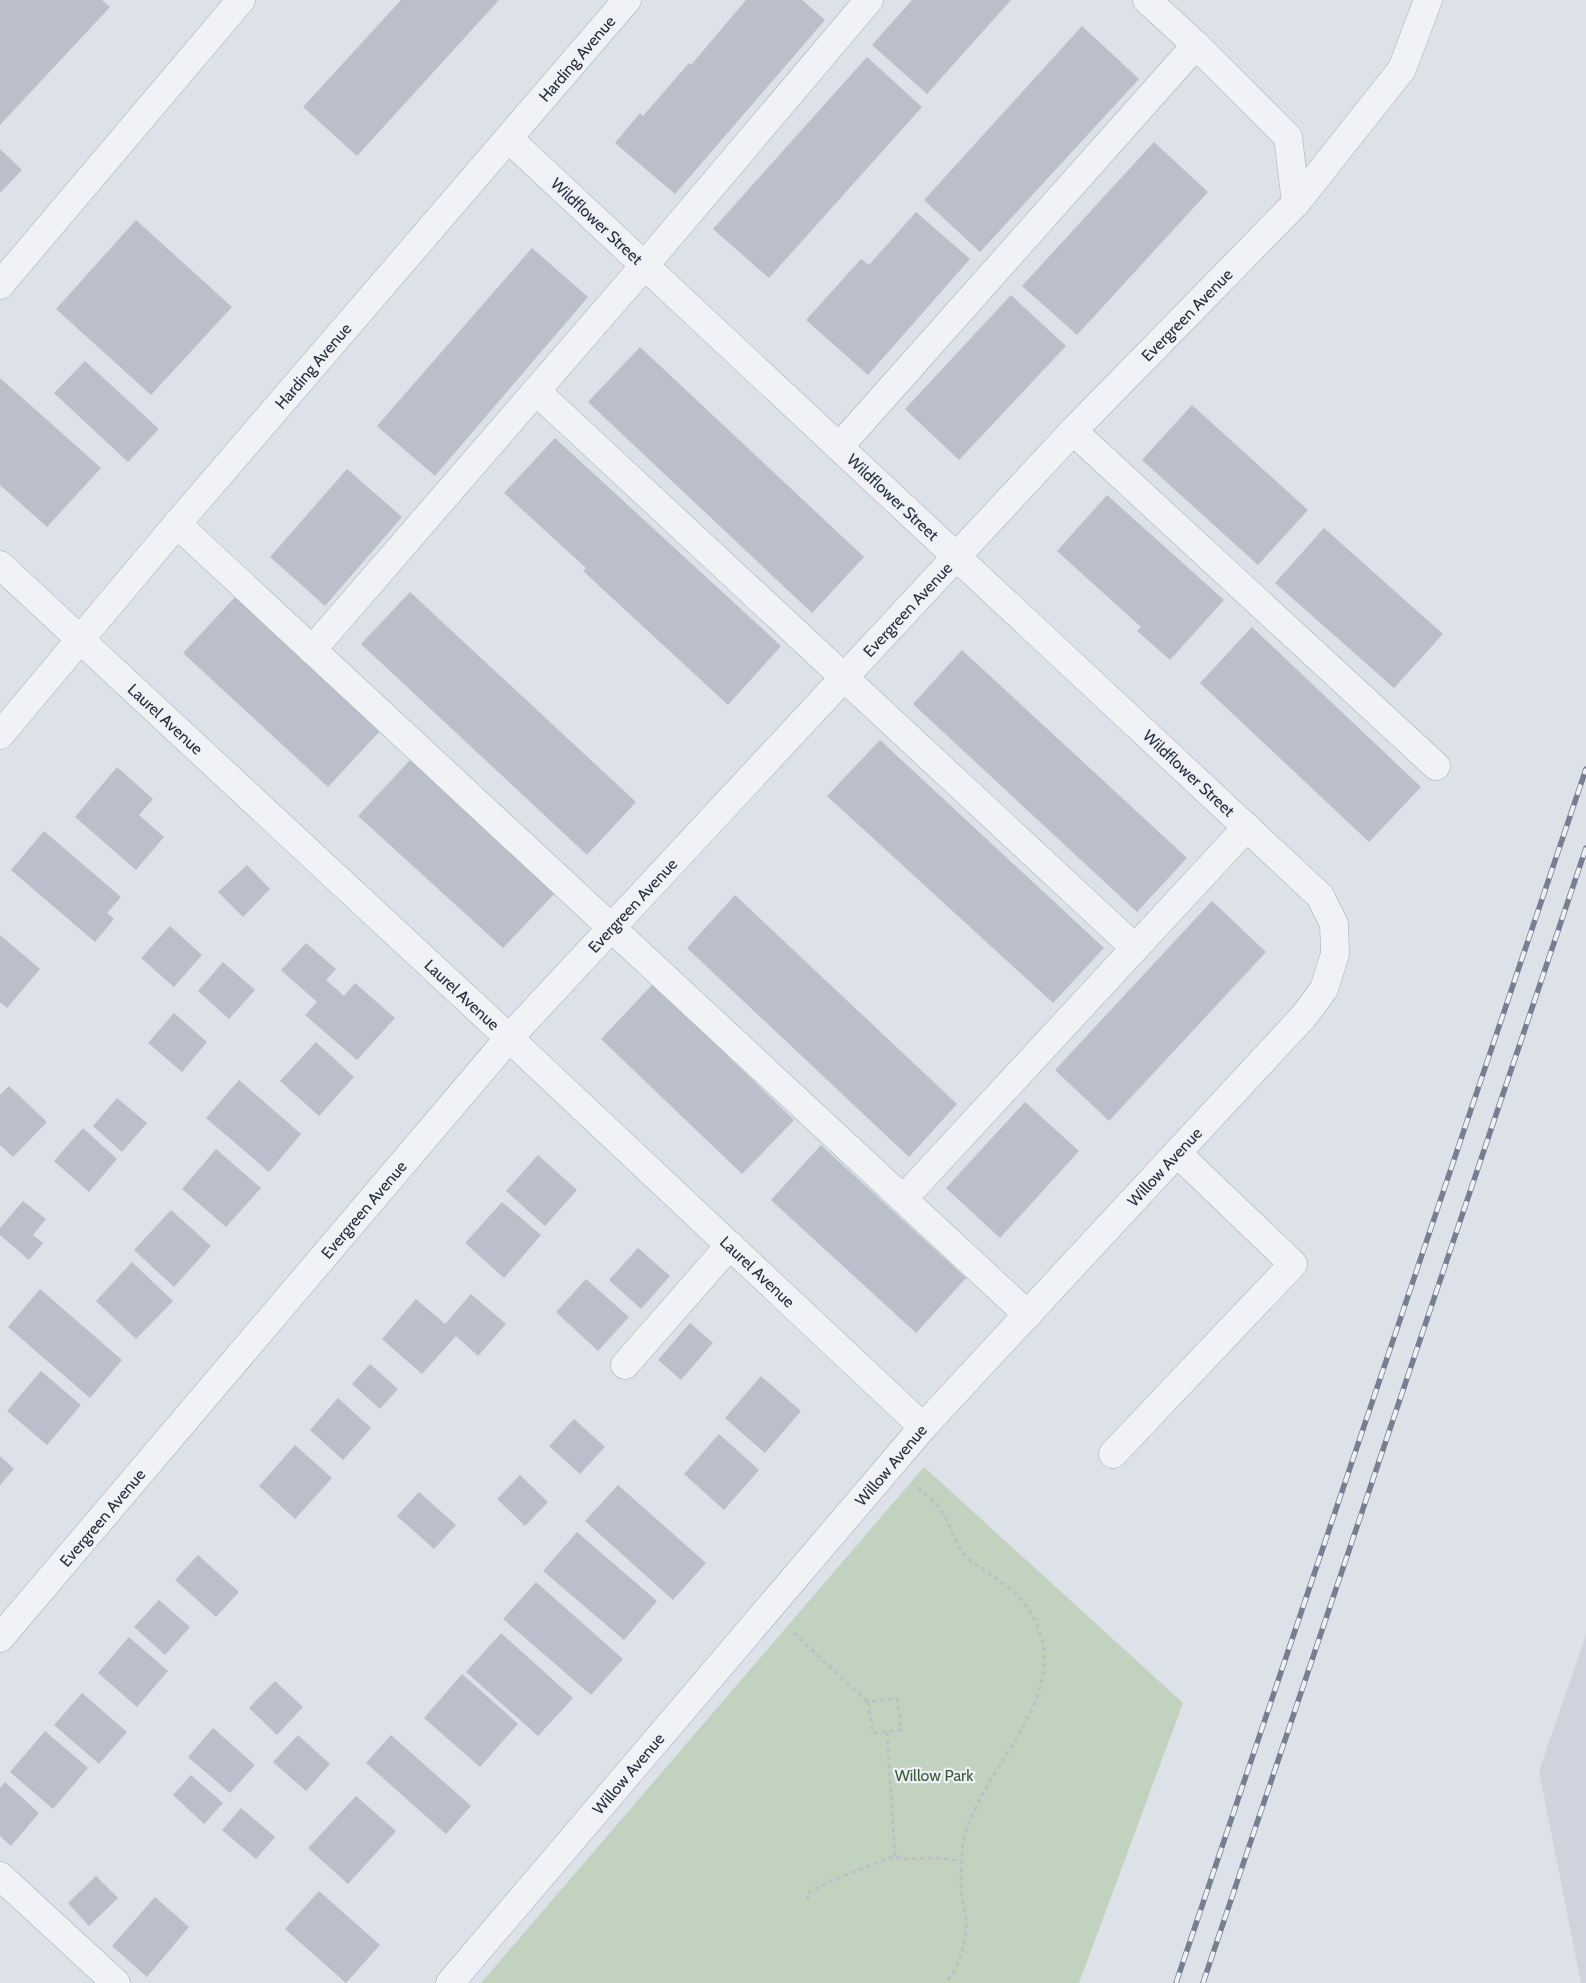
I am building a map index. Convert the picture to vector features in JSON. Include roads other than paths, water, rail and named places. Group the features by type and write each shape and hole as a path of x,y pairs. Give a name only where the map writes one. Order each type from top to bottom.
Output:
{"street":[{"path":"0,285 241,0"},
{"name":"Harding Avenue","path":"0,735 177,524 627,0"},
{"path":"312,650 645,265 869,0"},
{"path":"1147,0 1196,45 1288,137 1296,204"},
{"name":"Evergreen Avenue","path":"0,1638 509,1038 1073,431 1296,204 1402,69 1428,0"},
{"path":"839,447 1196,45"},
{"name":"Wildflower Street","path":"509,139 1320,896 1334,924 1335,954"},
{"path":"536,391 1135,948"},
{"path":"1073,431 1436,766"},
{"path":"177,524 1028,1315"},
{"name":"Laurel Avenue","path":"0,565 509,1038 923,1427"},
{"path":"903,1199 1247,827"},
{"name":"Willow Avenue","path":"450,1983 923,1427 1304,1016 1324,989 1335,954"},
{"path":"1113,1454 1293,1264 1177,1154"},
{"path":"625,1365 730,1245"},
{"path":"0,1876 116,1983"}],"railway":[{"path":"1176,1983 1586,769"},
{"path":"1203,1983 1586,848"}],"park label":[{"name":"Willow Park","path":"934,1775"}]}
